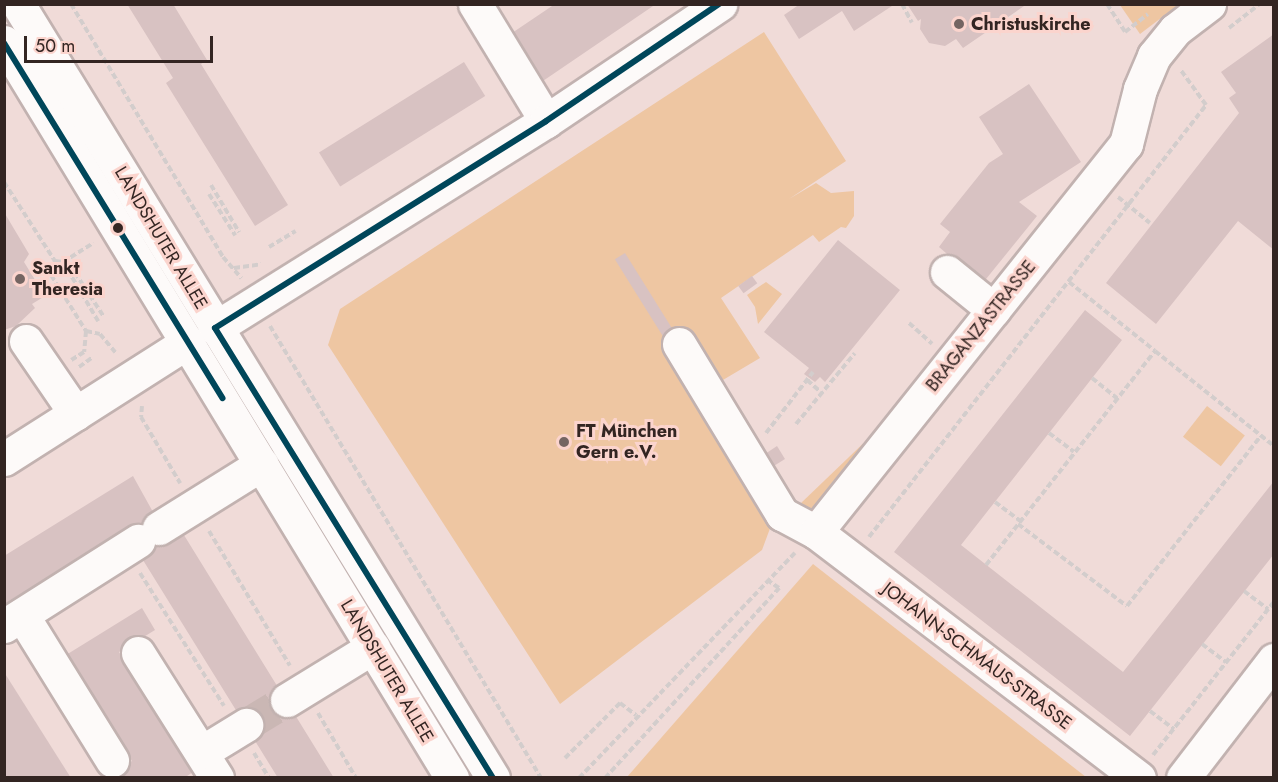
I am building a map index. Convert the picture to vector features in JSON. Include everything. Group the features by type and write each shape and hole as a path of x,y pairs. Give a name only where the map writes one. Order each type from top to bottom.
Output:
{"street":[{"name":"LANDSHUTER ALLEE","path":"18,4 201,335 262,464 452,777"},
{"path":"475,4 546,121"},
{"path":"4,459 132,377 546,121 720,4"},
{"name":"BRAGANZASTRASSE","path":"816,532 1126,144 1126,108 1154,56 1175,30 1209,4"},
{"name":"LANDSHUTER ALLEE","path":"4,42 493,777"},
{"path":"947,272 994,310"},
{"path":"26,340 76,414"},
{"name":"JOHANN-SCHMAUS-STRASSE","path":"680,344 782,514 816,532 1142,771"},
{"path":"112,760 13,620 262,464"},
{"path":"295,695 373,647"},
{"path":"138,653 210,765 243,727"},
{"path":"1183,777 1274,660"}],"path":[{"path":"71,4 223,257 256,301 541,777"},
{"path":"902,4 912,23"},
{"path":"877,544 868,538 1206,105 1178,66 1154,56 1125,32 1107,4"},
{"path":"1125,32 1152,11"},
{"path":"1097,181 1150,223"},
{"path":"4,182 55,261 51,275 86,331 100,334 143,394 141,417 195,507 295,695 356,777"},
{"path":"210,185 239,232"},
{"path":"209,194 235,235"},
{"path":"269,247 296,231"},
{"path":"63,262 94,243"},
{"path":"55,261 70,265 104,317"},
{"path":"63,262 98,321"},
{"path":"1069,282 1274,446"},
{"path":"909,323 937,349"},
{"path":"986,565 1155,351"},
{"path":"796,424 855,353"},
{"path":"747,456 813,372"},
{"path":"1092,378 1117,398"},
{"path":"807,380 822,393"},
{"path":"1049,433 1074,452"},
{"path":"995,502 1127,606 1261,436"},
{"path":"579,777 816,532"},
{"path":"141,540 269,777"},
{"path":"605,777 778,588 768,580"},
{"path":"1244,591 1268,609"},
{"path":"1142,771 1274,602"},
{"path":"1202,644 1226,662"},
{"path":"565,758 620,704 636,716"},
{"path":"1150,711 1174,729"}],"shaded area":[{"path":"1120,5 1178,5 1140,34"},
{"path":"764,32 846,161 789,199 816,183 831,193 854,191 854,216 846,228 841,227 819,242 813,235 721,298 760,358 701,393 775,515 762,550 560,704 328,345 340,309"},
{"path":"766,282 782,294 758,324 755,307 747,295"},
{"path":"1207,406 1245,436 1221,466 1183,437"},
{"path":"873,434 878,437 817,516 800,504"},
{"path":"813,564 1086,777 627,777"}],"building":[{"path":"127,4 173,4 207,60 201,64 288,205 255,226 166,83 173,78"},
{"path":"555,4 656,4 540,83 514,46 519,43 512,33"},
{"path":"800,4 895,4 854,31 842,11 799,39 784,15"},
{"name":"Christuskirche","path":"907,4 1027,4 963,48 956,39 945,46 929,43 920,29 921,19 918,21"},
{"path":"1274,34 1274,250 1238,221 1156,324 1106,283 1239,113 1229,98 1236,93 1221,72"},
{"path":"464,62 485,96 340,187 319,153"},
{"path":"1029,84 1081,162 1019,202 1037,216 982,284 939,247 950,232 940,224 989,163 1003,154 979,117"},
{"name":"Sankt Theresia","path":"4,212 29,254 24,262 45,296 32,304 35,308 16,326 4,330"},
{"path":"838,240 900,290 825,382 820,377 815,382 804,374 809,368 764,332"},
{"path":"625,253 677,337 667,343 615,259"},
{"path":"752,276 757,283 744,293 738,286"},
{"path":"1085,310 1122,340 961,545 1123,672 1274,481 1274,554 1130,736 894,552"},
{"path":"777,446 785,459 769,469 765,454"},
{"path":"133,476 158,521 179,527 334,778 278,778 138,552 4,617 4,556"},
{"path":"142,608 155,630 119,652 193,772 184,778 105,778 132,761 66,655"},
{"path":"4,672 71,778 4,778"}],"tunnel":[{"path":"246,725 287,700"}],"transit line":[{"path":"493,778 215,328 546,121 719,4"},
{"path":"4,43 222,398"}],"place":[{"name":"Christuskirche","path":"959,24"},
{"name":"Sankt Theresia","path":"20,279"},
{"name":"FT München Gern e.V.","path":"564,442"}]}
